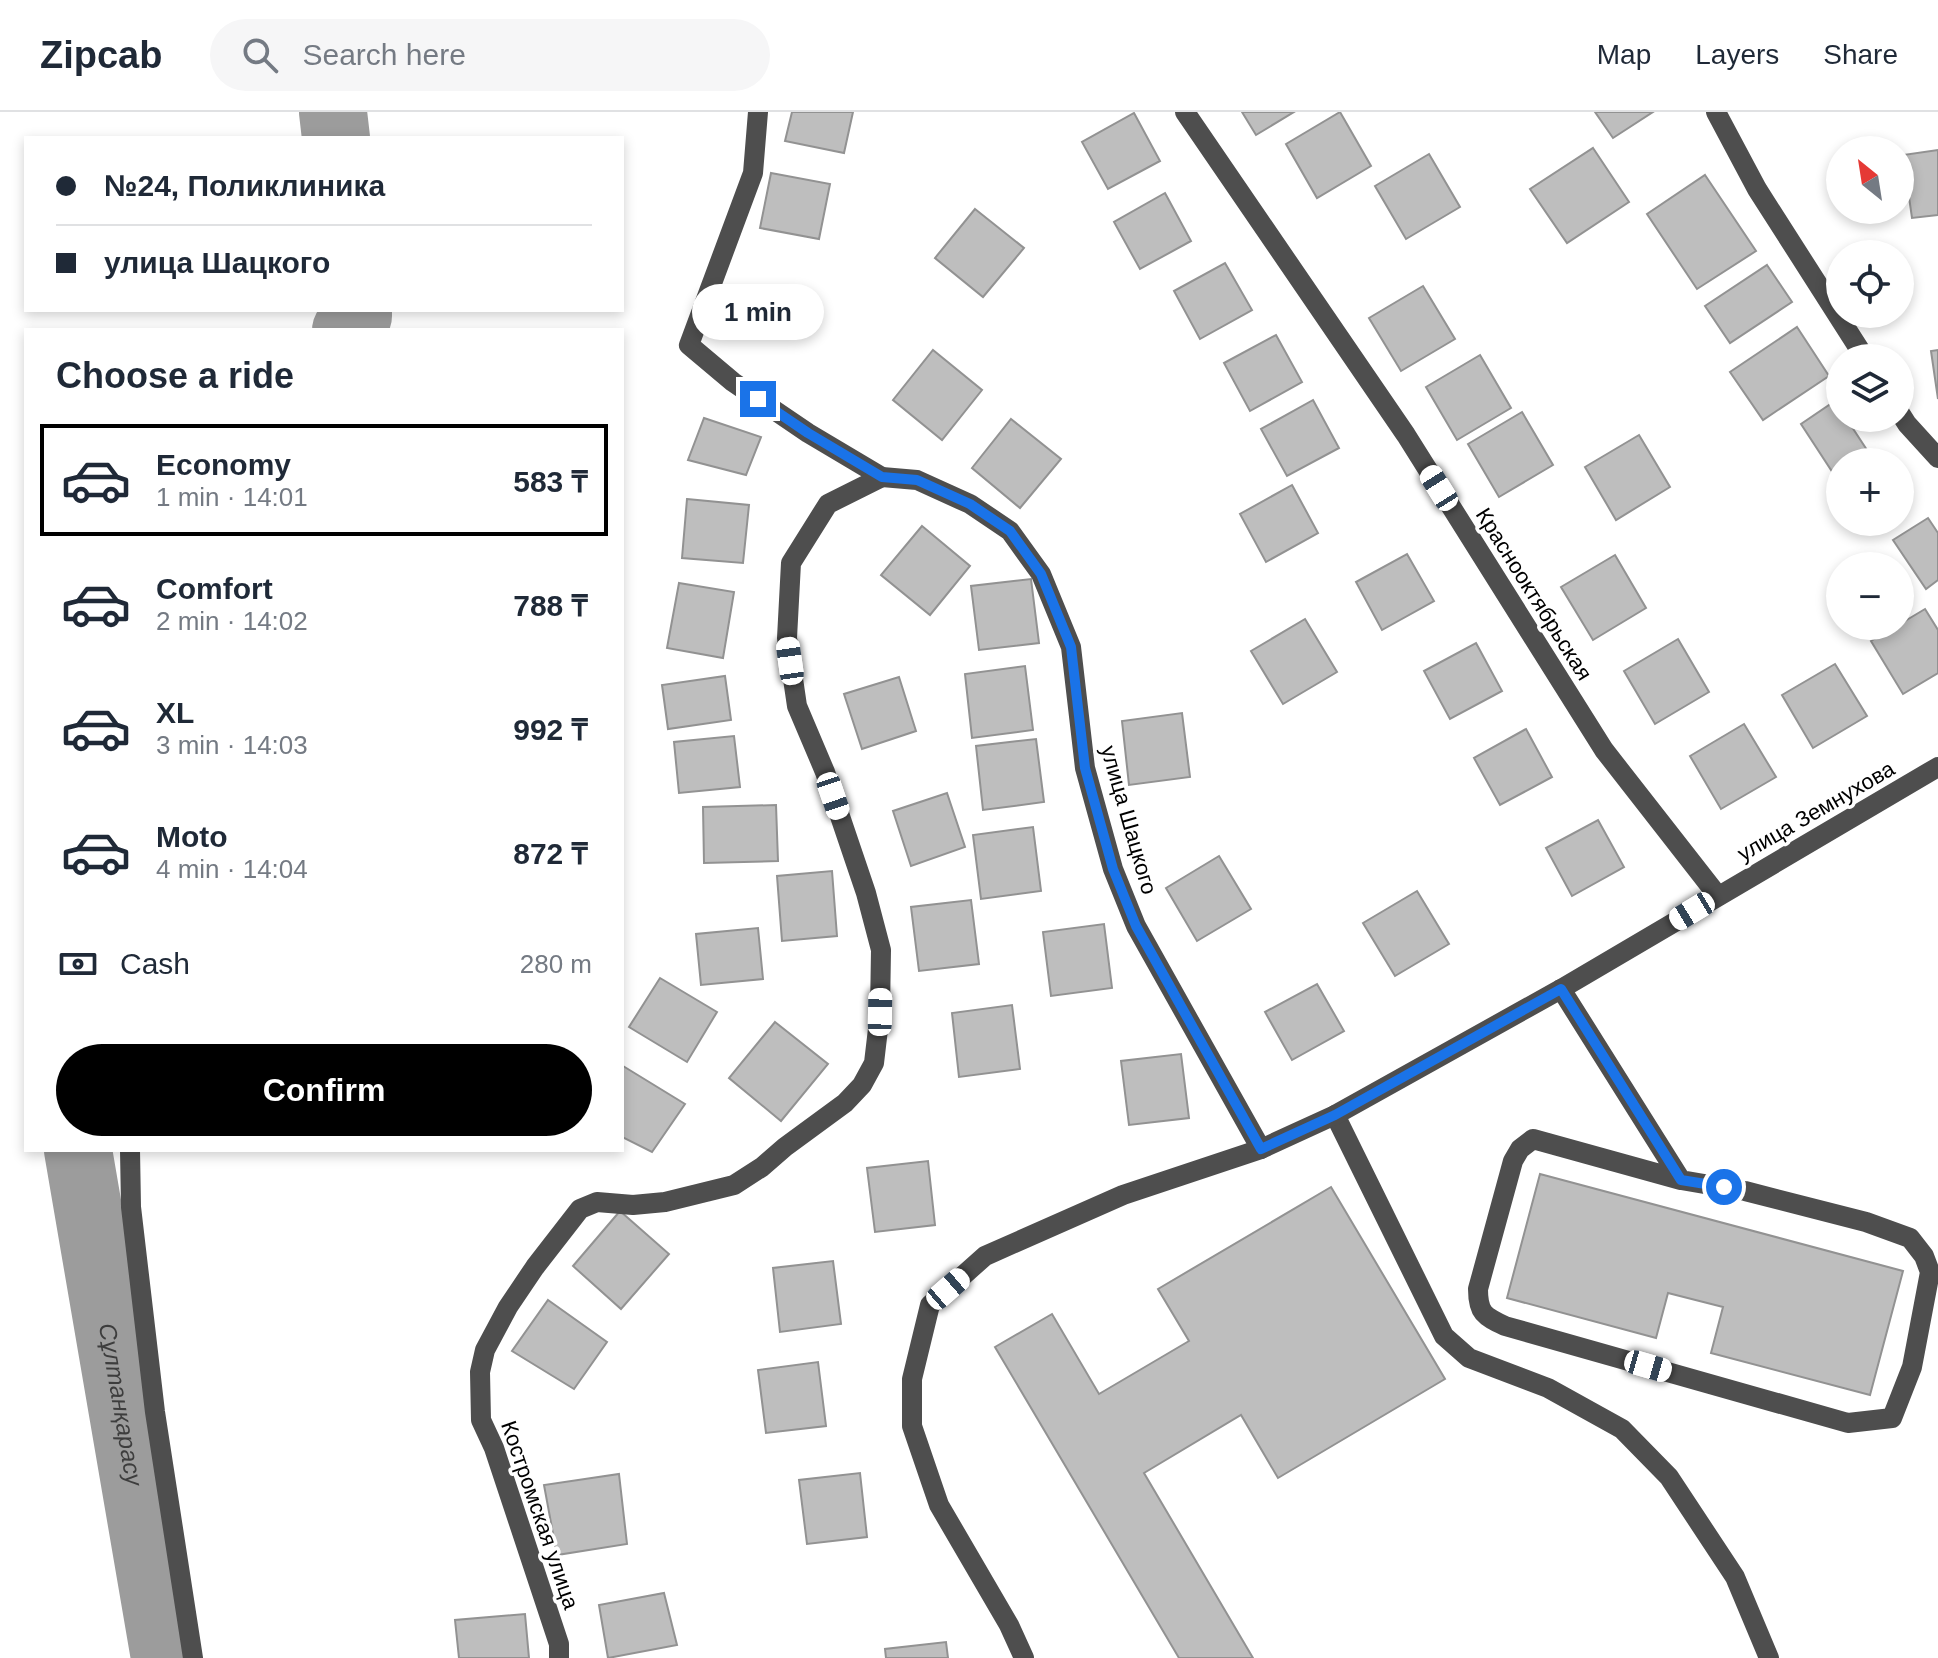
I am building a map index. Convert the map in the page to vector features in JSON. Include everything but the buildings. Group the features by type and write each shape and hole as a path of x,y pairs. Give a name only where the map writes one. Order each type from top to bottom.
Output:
{"street":[{"name":"улица Шацкого","path":"758,112 753,173 689,345 733,382 808,433 882,477 917,480 970,504 1010,531 1041,574 1071,647 1085,768 1113,869 1136,926 1261,1149"},
{"name":"Краснооктябрьская","path":"1185,112 1406,435 1604,750 1718,896"},
{"path":"1716,112 1757,189 1856,344"},
{"path":"1914,432 1938,458"},
{"name":"Костромская улица","path":"559,1658 559,1644 494,1448 481,1420 480,1372 485,1350 528,1277 580,1209 597,1202 633,1205 665,1202 734,1185 845,1103 862,1085 874,1063 880,1012 881,950 866,893 825,772 797,706 787,638 791,563 828,504 882,477"},
{"name":"улица Земнухова","path":"1024,1658 1009,1625 939,1505 912,1426 912,1379 930,1305 985,1256 1123,1195 1261,1149 1335,1115 1561,989 1938,767"},
{"path":"1561,989 1681,1180 1760,1195 1866,1222 1910,1238 1924,1256 1930,1272 1912,1367 1892,1418 1848,1423 1505,1326 1487,1317 1478,1303 1478,1289 1513,1161 1520,1149 1533,1139 1681,1180"},
{"path":"1335,1115 1444,1336 1469,1358 1548,1388 1622,1429 1669,1477 1735,1577 1769,1658"},
{"path":"130,1152 131,1207 153,1396 193,1658"}],"waterway":[{"name":"Сұлтанқарасу","path":"333,112 336,136"},
{"name":"Сұлтанқарасу","path":"348,328 358,312"},
{"name":"Сұлтанқарасу","path":"78,1152 165,1658"}],"route":[{"path":"758,399 882,477 917,480 970,504 1010,531 1041,574 1071,647 1085,768 1113,869 1136,926 1261,1149 1335,1115 1561,989 1681,1180 1724,1187"}]}
